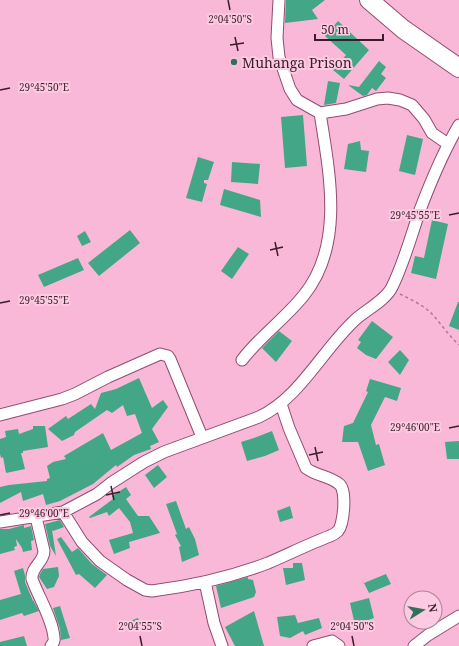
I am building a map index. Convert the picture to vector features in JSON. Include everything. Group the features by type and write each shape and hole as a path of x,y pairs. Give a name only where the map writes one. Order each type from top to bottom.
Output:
{"highway":[{"path":"369,0 403,29 459,68"}],"street":[{"path":"279,0 277,38 279,57 283,73 297,100 320,112 346,109 388,98 400,100 412,105 436,136 448,144"},
{"path":"242,360 253,346 281,320 306,293 315,279 325,254 329,225 329,169 320,112"},
{"path":"0,522 63,512 97,494 111,482 164,452 259,417 270,412 281,404 304,379 341,333 391,289 431,181 448,144 459,125"},
{"path":"0,415 62,399 160,354 164,354 170,359 202,437"},
{"path":"63,512 82,542 100,561 127,580 145,590 152,591 205,582 268,562 335,534 340,528 343,510 343,488 337,482 311,472 306,468 289,428 281,404"},
{"path":"36,516 44,556 33,570 32,579 50,623 54,637 54,642 51,646"},
{"path":"205,582 214,623 222,646"},
{"path":"414,646 428,635 459,616"},
{"path":"313,646 332,641 339,646"}],"path":[{"path":"391,289 416,302 429,311 459,346"}],"building":[{"path":"286,0 325,0 312,10 318,19 285,23"},
{"path":"338,21 369,50 344,79 333,70 346,55 325,36"},
{"path":"379,61 386,67 381,74 386,78 376,91 372,88 367,95 363,96 348,85 359,87"},
{"path":"328,81 340,83 336,103 324,105"},
{"path":"303,115 307,166 285,168 281,117"},
{"path":"407,135 423,139 415,175 399,171"},
{"path":"360,141 361,150 369,151 366,172 344,169 348,144"},
{"path":"198,157 214,162 208,180 204,180 204,183 207,184 202,202 186,198"},
{"path":"232,162 260,164 258,184 231,182"},
{"path":"224,189 260,200 261,217 220,205"},
{"path":"432,220 448,224 436,279 411,273 415,256 424,258"},
{"path":"130,230 140,243 99,276 88,263"},
{"path":"85,231 91,242 82,246 77,236"},
{"path":"238,247 249,254 232,279 221,271"},
{"path":"78,258 84,270 44,287 38,275"},
{"path":"459,302 459,330 449,326"},
{"path":"372,321 393,337 376,359 366,355 357,348 361,342 358,340"},
{"path":"279,331 292,341 276,362 262,348"},
{"path":"400,350 409,360 400,375 388,362"},
{"path":"139,378 152,408 163,400 168,407 152,429 159,442 150,446 151,449 134,455 117,467 116,465 93,484 60,501 46,505 43,494 23,501 21,492 0,503 0,487 47,481 47,479 50,478 47,466 53,462 66,459 64,456 103,433 111,450 142,433 135,414 127,416 123,405 112,413 107,410 75,432 74,435 62,441 48,429 66,416 68,419 91,404 95,409 101,393 116,389"},
{"path":"370,379 401,388 397,401 385,397 371,425 376,445 379,444 385,465 368,471 358,442 342,442 344,426 353,423 368,392 366,391"},
{"path":"33,426 45,426 48,447 23,451 23,453 21,453 25,469 6,473 3,457 1,458 0,454 0,439 6,437 5,431 18,429 19,434 33,429"},
{"path":"272,431 279,450 247,461 241,442"},
{"path":"459,441 459,459 447,459 445,442"},
{"path":"158,465 167,477 154,488 145,475"},
{"path":"126,487 131,495 126,499 138,516 149,516 160,533 129,542 130,548 114,554 109,540 133,533 130,522 119,508 109,516 107,512 90,518 89,517 113,499 112,496"},
{"path":"176,501 186,529 189,527 195,539 199,555 182,562 179,547 181,546 175,535 177,534 166,504"},
{"path":"290,506 293,518 280,522 277,511"},
{"path":"60,520 64,527 53,531 52,530 56,556 50,546 45,524"},
{"path":"24,525 24,528 31,526 34,540 31,541 32,550 23,552 16,539 17,546 14,547 15,550 0,554 0,529 9,529"},
{"path":"61,537 72,552 78,548 92,564 107,575 95,588 79,574 76,575 57,539"},
{"path":"293,563 302,563 305,580 286,585 283,568 293,568"},
{"path":"58,567 59,576 54,587 47,589 39,577 40,574 43,569"},
{"path":"23,568 25,582 39,611 24,616 22,613 0,620 0,600 21,594 14,571"},
{"path":"386,574 391,584 369,593 364,583"},
{"path":"248,577 248,579 253,580 256,592 254,597 221,608 216,586"},
{"path":"369,598 374,618 355,625 350,603"},
{"path":"60,606 70,638 61,640 60,629 53,608"},
{"path":"254,611 264,646 235,646 225,627"},
{"path":"295,615 298,623 319,618 322,628 305,635 303,631 290,638 280,636 277,617"},
{"path":"138,618 141,627 130,631 127,622"},
{"path":"24,636 27,646 0,646 0,642"}],"place":[{"name":"Muhanga Prison","path":"234,62"}]}
